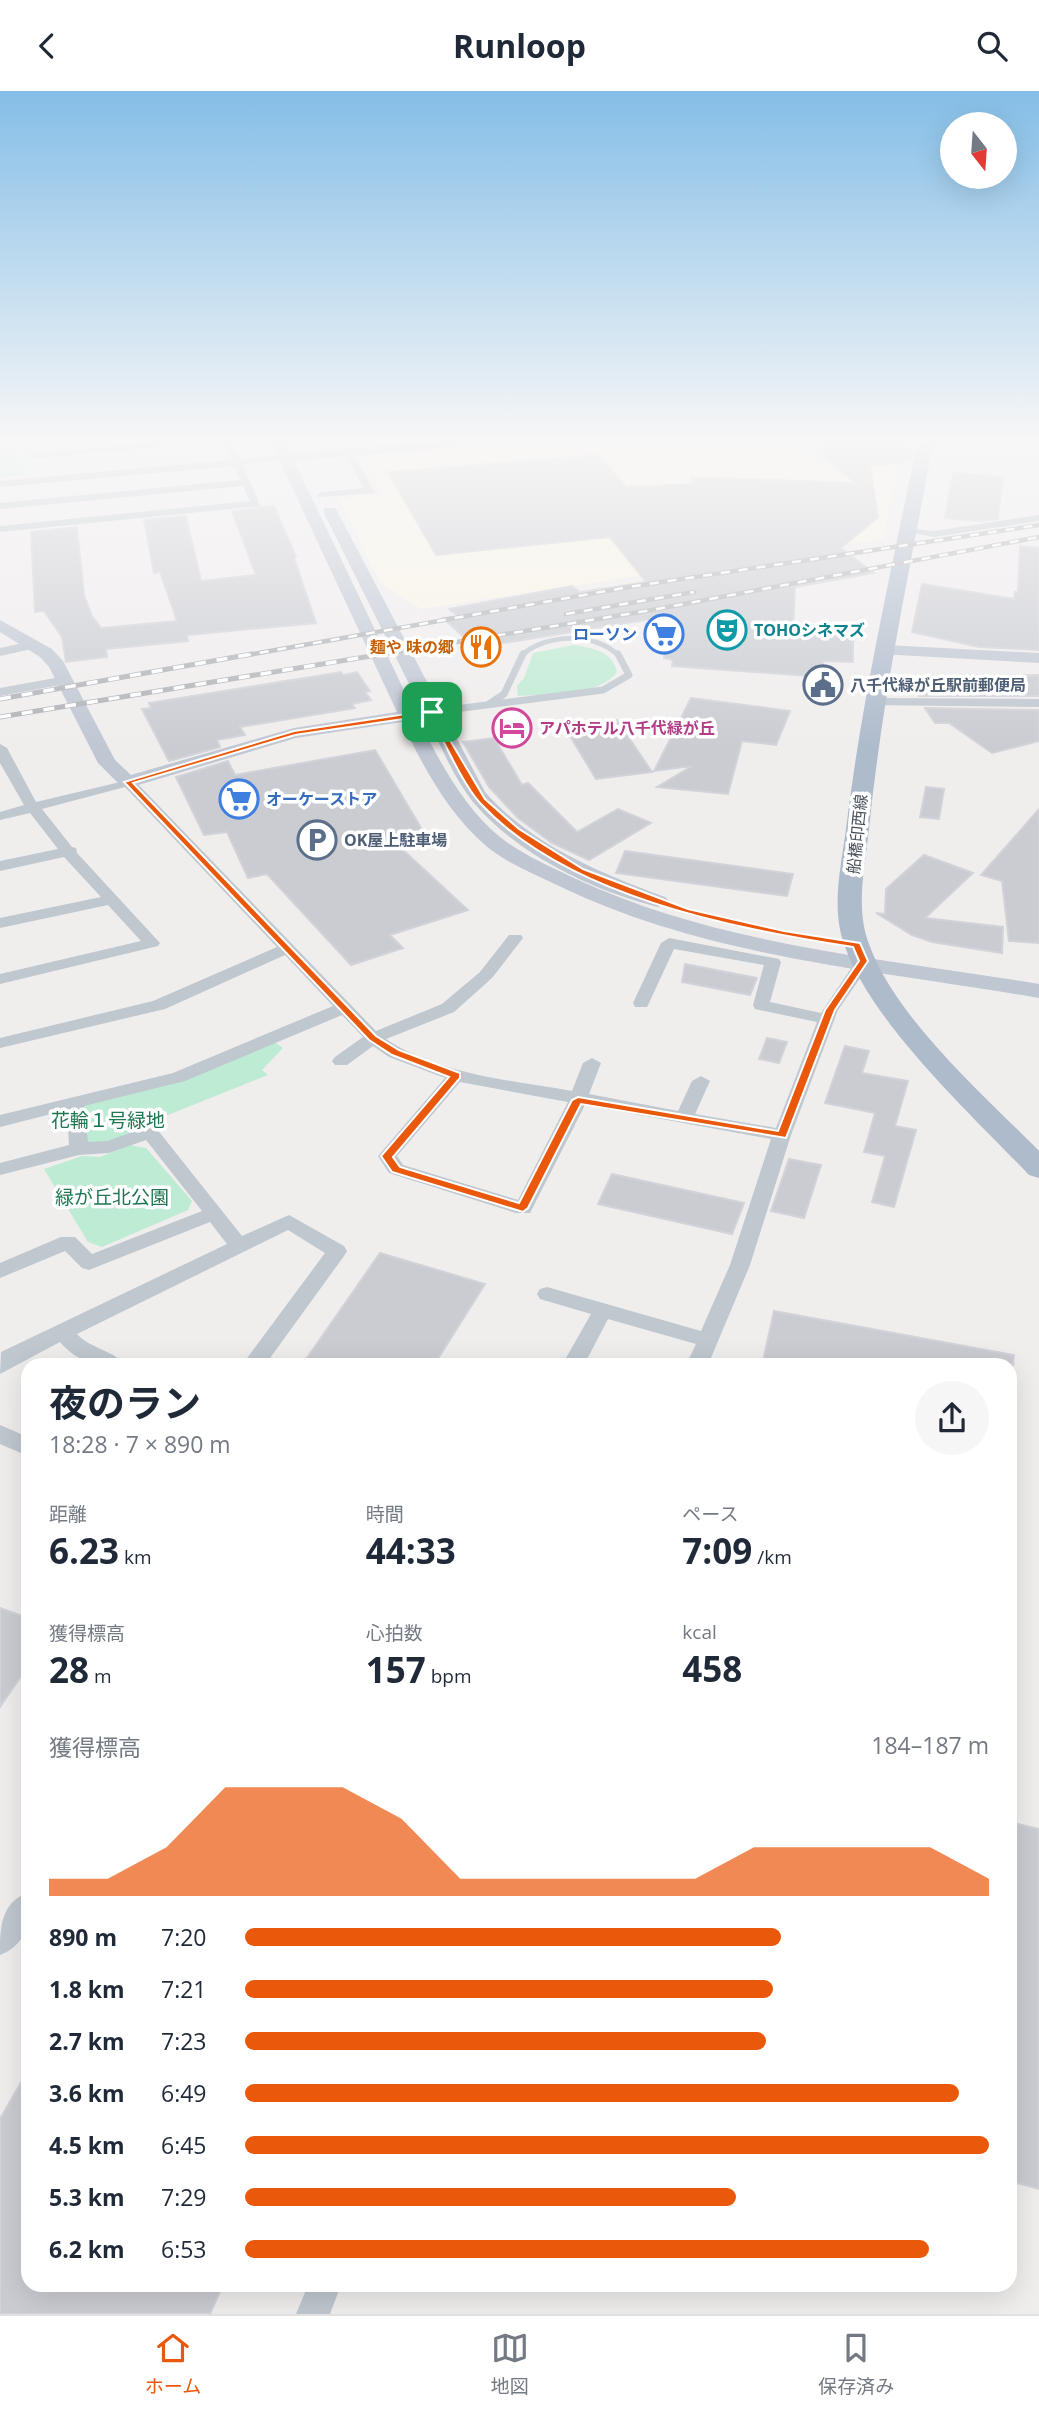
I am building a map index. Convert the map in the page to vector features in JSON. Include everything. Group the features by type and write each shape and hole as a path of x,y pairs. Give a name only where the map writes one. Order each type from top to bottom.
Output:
{"main road":[{"name":"船橋印西線","path":"906,542 866,751 848,913 860,953 904,1023 1039,1168"}],"street":[{"path":"331,542 406,715 456,799 487,836 552,875 612,905 678,926 860,953 1039,975"},
{"path":"346,542 432,712 482,800 516,830 580,871 685,911 860,953 1039,991"},
{"path":"0,625 46,653 66,680 107,763 373,1038 395,1053 456,1076 782,1135"},
{"path":"0,652 32,645"},
{"path":"886,650 1039,658"},
{"path":"0,692 66,680"},
{"path":"874,702 1039,703"},
{"path":"0,816 294,733 432,712"},
{"path":"0,748 4,769 33,807 152,943 0,979"},
{"path":"0,866 71,851"},
{"path":"0,923 113,899"},
{"path":"341,1061 373,1038 448,1008 486,975 516,939"},
{"path":"641,1003 669,943 773,962 761,1005 827,1019"},
{"path":"0,1042 159,1005 288,948"},
{"path":"700,1358 740,1265 782,1135 827,1019 860,953"},
{"path":"0,1121 179,1077 344,1008"},
{"path":"456,1076 387,1156 396,1169 523,1208 578,1100 592,1063"},
{"path":"684,1118 701,1081"},
{"path":"75,1103 79,1149"},
{"path":"0,1169 79,1149 109,1147 150,1132 240,1247"},
{"path":"0,1271 68,1242 89,1263 214,1213"},
{"path":"0,1366 8,1358 289,1222 337,1251 258,1358"},
{"path":"547,1294 708,1340"},
{"path":"577,1358 603,1310"},
{"path":"63,1332 79,1350 98,1358"},
{"path":"0,1434 21,1444"},
{"path":"0,1941 21,1915"},
{"path":"313,2314 322,2292"}],"lane":[{"path":"432,712 603,690 622,682 629,675 628,669 612,648 599,641 577,639 545,644 525,651 519,658 507,692 489,704"}],"shaded area":[{"path":"360,542 865,542 421,609 380,583"}],"green space":[{"path":"574,645 594,649 606,655 615,665 617,672 608,680 585,690 518,696 517,686 524,678 533,653"},
{"name":"花輪１号緑地","path":"272,1040 283,1048 262,1070 268,1075 158,1119 133,1136 83,1146 78,1104 182,1078"},
{"name":"緑が丘北公園","path":"130,1145 146,1148 192,1201 188,1210 102,1247 88,1242 44,1169 82,1156 100,1157"}],"building":[{"path":"31,542 79,542 84,595 92,616 101,628 177,621 160,572 154,573 148,542 192,542 201,581 256,575 244,542 289,542 316,623 187,635 188,641 106,649 107,657 66,662 62,637 44,611 35,612"},
{"path":"428,542 564,542 436,555"},
{"path":"614,542 848,542 841,548 874,573 795,587 793,632 853,637 853,662 823,661 822,677 672,666 673,660 664,658 666,648 656,647 663,617 486,646 481,641 470,643 443,618 458,616 449,609 572,586 580,592 646,582"},
{"path":"1020,546 1039,548 1039,650 979,647 912,632 922,584 1014,599 1015,592 1018,592"},
{"path":"341,672 343,675 357,672 370,691 365,692 371,700 352,704 355,708 240,727 245,735 217,740 220,747 169,761 142,709 151,708 149,703"},
{"path":"1039,675 1039,696 919,696 915,688 933,688 932,676"},
{"path":"691,698 790,711 776,745 742,741 728,794 657,787 692,766 654,771"},
{"path":"925,708 1039,710 1039,741 992,753 949,723 935,723"},
{"path":"617,720 652,772 596,779 564,726"},
{"path":"494,738 522,785 528,783 577,832 618,809 651,823 589,860 552,843 518,818 489,787 463,742"},
{"path":"375,750 430,843 402,849 468,910 390,935 403,948 351,965 267,874 248,878 227,832 204,835 176,777 228,761 235,775"},
{"path":"926,787 944,789 939,819 920,817"},
{"path":"1039,809 1039,943 1009,941 1002,881 981,875"},
{"path":"625,851 793,874 787,896 616,873"},
{"path":"924,855 973,873 925,918 1003,927 1002,953 932,942 912,935 876,913 885,914 886,889"},
{"path":"685,964 757,978 750,995 682,982"},
{"path":"767,1038 787,1042 779,1063 759,1059"},
{"path":"845,1046 869,1051 862,1073 908,1081 895,1126 916,1130 894,1207 872,1202 885,1156 864,1152 875,1113 825,1103"},
{"path":"789,1159 821,1165 804,1218 771,1211"},
{"path":"612,1174 744,1203 732,1234 598,1204"},
{"path":"380,1253 485,1284 438,1358 307,1358"},
{"path":"774,1311 1014,1355 1014,1358 764,1358"},
{"path":"0,1608 21,1616 21,1676 0,1707"},
{"path":"1017,1824 1039,1829 1039,2189 1017,2183"},
{"path":"21,2082 21,2292 220,2292 210,2314 0,2314 0,2119"}],"railway":[{"path":"242,656 629,587 928,542"},
{"path":"372,656 652,610 1014,542"},
{"path":"566,614 694,592"},
{"path":"0,699 252,654"},
{"path":"0,717 383,654"}],"place":[{"name":"TOHOシネマズ","path":"727,630"},
{"name":"ローソン","path":"664,634"},
{"name":"麺や 味の郷","path":"481,647"},
{"name":"八千代緑が丘駅前郵便局","path":"823,685"},
{"name":"アパホテル八千代緑が丘","path":"512,728"},
{"name":"オーケーストア","path":"239,799"},
{"name":"OK屋上駐車場","path":"317,840"}],"route":[{"path":"432,712 482,800 516,830 580,871 685,911 784,933 856,945 864,961 830,1010 782,1135 578,1100 523,1208 396,1169 387,1156 456,1076 395,1053 373,1038 241,897 128,782 294,733 432,712"}]}
